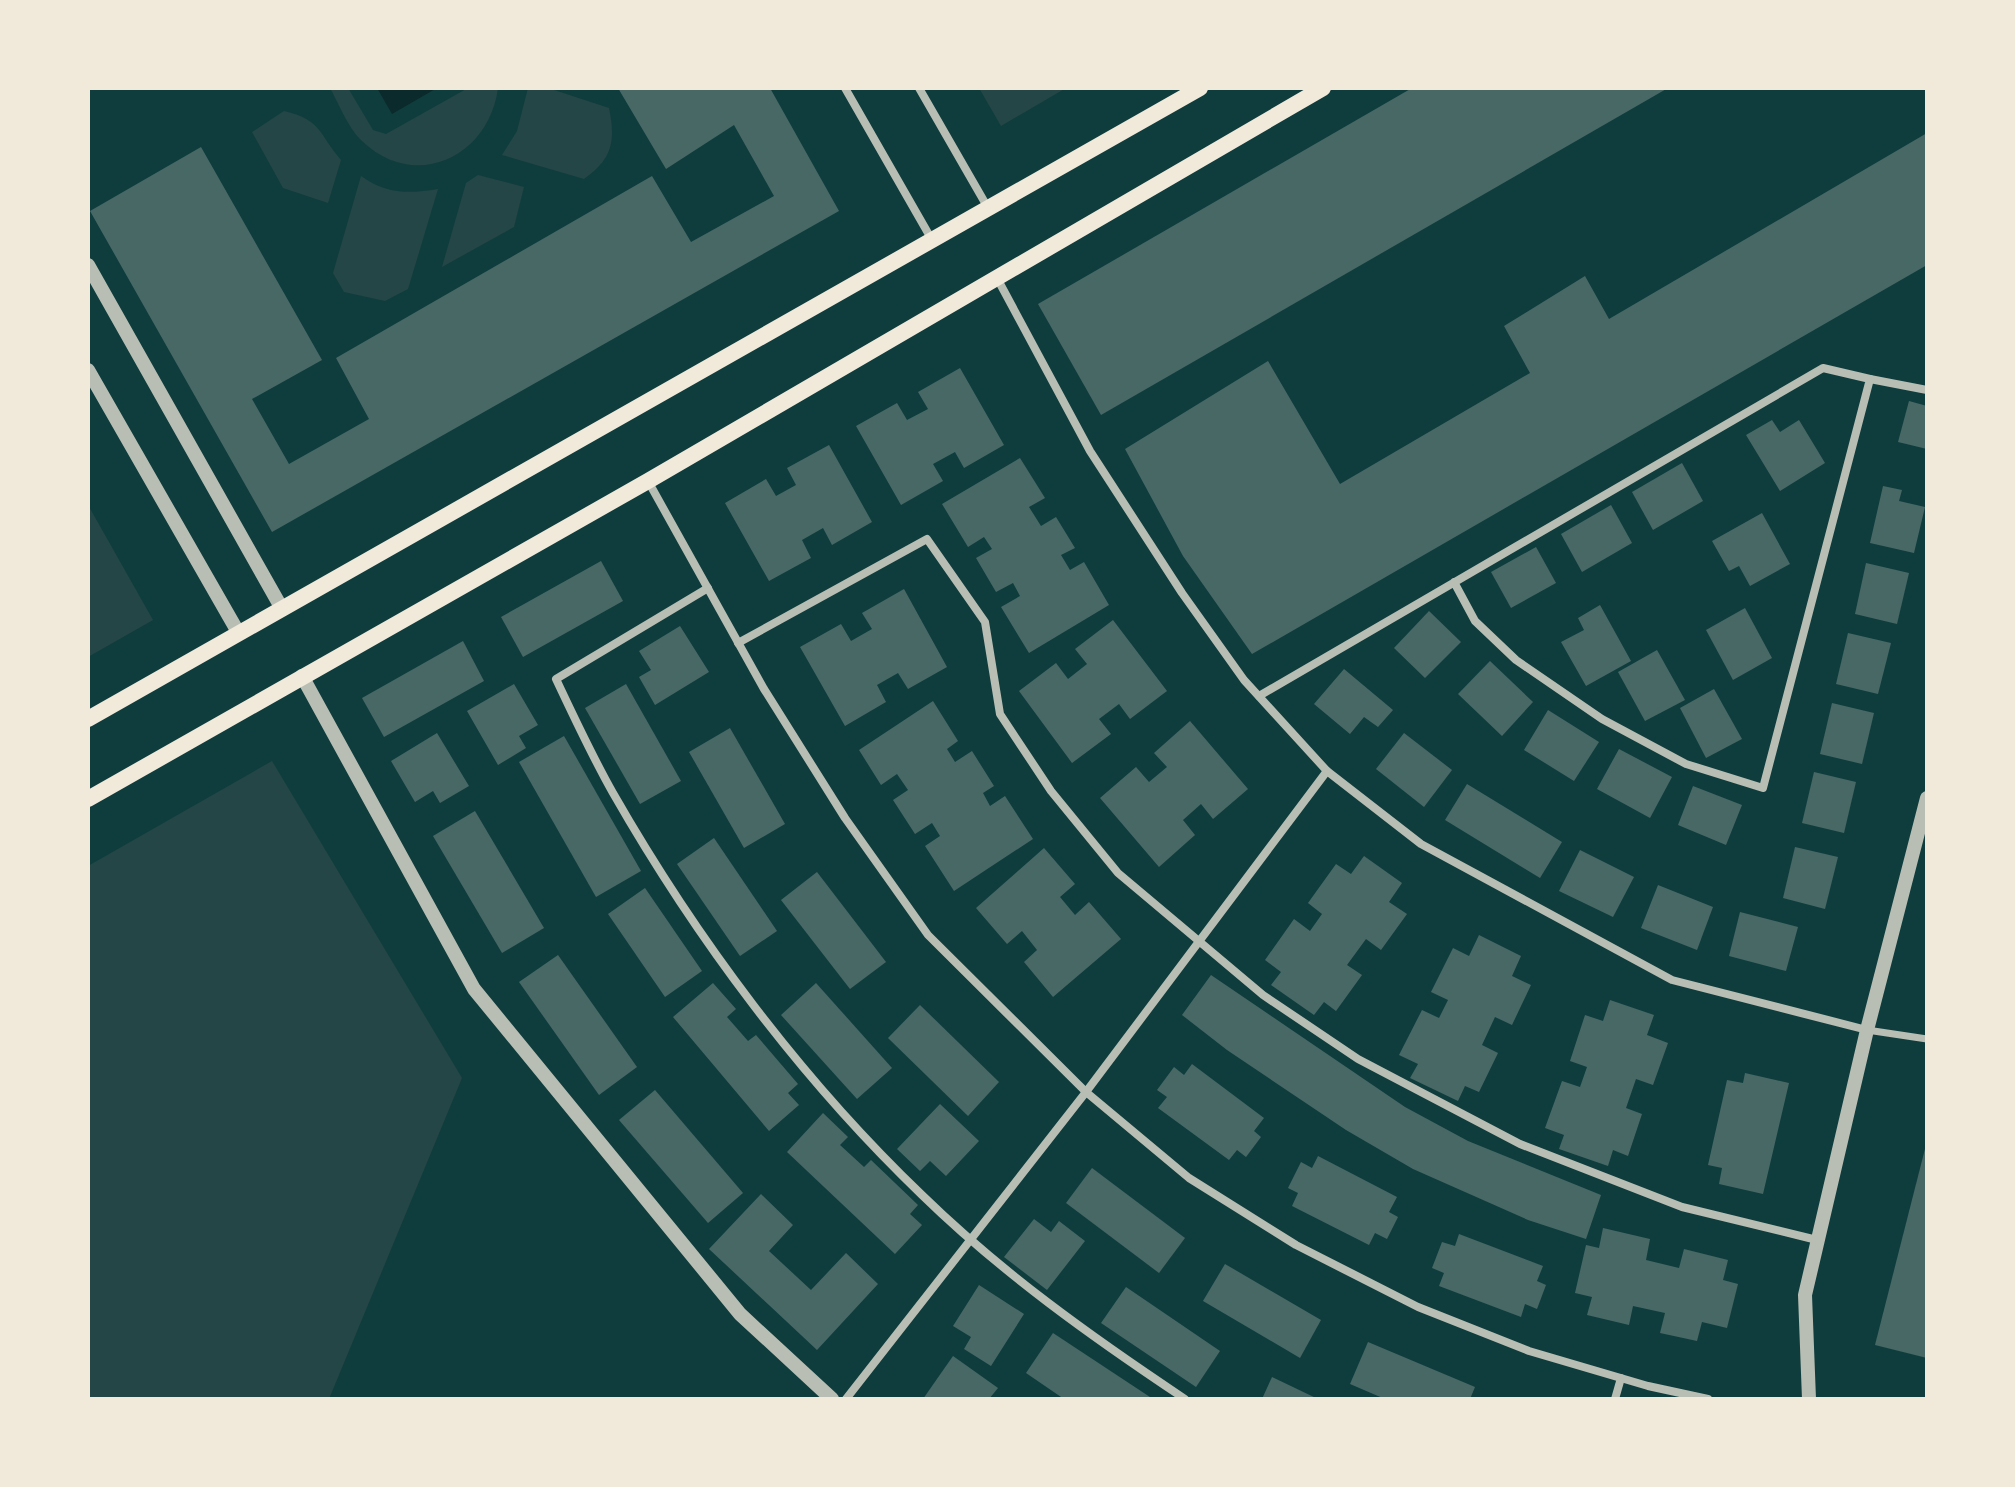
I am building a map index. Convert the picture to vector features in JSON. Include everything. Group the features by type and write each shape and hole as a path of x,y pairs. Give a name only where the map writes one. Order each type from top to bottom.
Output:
{"main road":[{"path":"88,719 1200,88"},
{"path":"88,799 648,481 1323,88"}],"street":[{"path":"845,88 932,241"},
{"path":"919,88 989,209"},
{"path":"88,265 281,607"},
{"path":"997,278 1090,451 1182,593 1259,696 1327,771 1421,844 1672,980 1867,1030 1927,1039"},
{"path":"1259,696 1823,368 1927,390"},
{"path":"88,370 238,632"},
{"path":"1454,582 1475,621 1516,660 1602,719 1686,764 1763,788 1870,379"},
{"path":"648,481 738,643 845,818 928,935 1086,1092 1189,1178 1296,1245 1418,1307 1529,1351 1708,1399"},
{"path":"738,643 927,539 985,622 1000,714 1051,791 1118,873 1263,995 1358,1059 1520,1144 1682,1207 1817,1240"},
{"path":"708,588 556,679 612,791 677,898 783,1043 873,1145 970,1239 1077,1326 1185,1399"},
{"path":"302,676 474,989 740,1314 832,1399"},
{"path":"846,1399 1086,1092 1327,771"},
{"path":"1809,1399 1805,1295 1867,1030 1927,798"},
{"path":"1615,1399 1621,1378"}],"shaded area":[{"path":"330,88 348,88 373,130 386,134 468,88 498,88 492,112 480,133 465,149 446,160 426,165 404,164 383,156 362,141 348,123"},
{"path":"377,88 437,88 392,114"},
{"path":"528,88 548,88 609,108 612,131 610,149 601,164 584,179 502,155 517,131"},
{"path":"979,88 1066,88 1001,126"},
{"path":"284,111 313,123 341,160 328,203 283,188 252,132"},
{"path":"478,175 524,187 514,227 442,267 466,183"},
{"path":"361,176 379,186 398,191 438,189 408,289 385,301 344,292 333,273"},
{"path":"88,505 153,620 88,657"},
{"path":"272,761 462,1078 329,1399 88,1399 88,866"}],"building":[{"path":"618,88 770,88 839,211 272,532 90,211 201,147 322,360 252,399 289,464 369,419 336,358 652,176 691,242 774,196 734,125 666,169"},
{"path":"1412,88 1668,88 1101,415 1038,304"},
{"path":"1927,133 1927,265 1252,654 1183,556 1125,449 1268,361 1340,484 1530,373 1504,326 1585,276 1609,319"},
{"path":"960,368 1004,445 964,468 955,452 933,464 943,481 901,505 856,426 897,403 907,420 928,409 918,392"},
{"path":"1909,401 1927,406 1927,449 1898,442"},
{"path":"1772,420 1780,432 1799,420 1825,463 1780,491 1746,435"},
{"path":"829,445 872,522 832,545 823,528 802,540 811,558 769,581 725,503 766,479 776,496 796,485 787,468"},
{"path":"1020,458 1045,498 1029,507 1041,526 1056,517 1075,548 1061,555 1070,570 1084,562 1109,605 1029,653 1001,607 1020,596 1013,583 996,592 976,558 992,549 984,537 968,547 942,504"},
{"path":"1682,463 1703,501 1653,530 1632,492"},
{"path":"1883,486 1902,490 1899,501 1925,507 1914,553 1870,543"},
{"path":"1611,505 1632,543 1582,572 1561,534"},
{"path":"1762,513 1790,564 1750,586 1739,566 1729,571 1712,541"},
{"path":"1536,547 1556,583 1511,608 1491,572"},
{"path":"601,561 623,601 523,657 501,617"},
{"path":"1866,563 1909,573 1897,624 1855,614"},
{"path":"904,589 947,667 908,689 898,673 877,685 886,702 845,726 800,647 841,624 851,641 872,629 862,613"},
{"path":"1600,605 1631,661 1586,686 1561,642 1584,630 1578,618"},
{"path":"1745,608 1772,658 1733,680 1706,630"},
{"path":"1429,611 1461,642 1425,678 1394,648"},
{"path":"1113,620 1167,691 1130,719 1119,704 1099,719 1111,734 1072,763 1019,691 1056,663 1068,679 1087,664 1075,649"},
{"path":"680,626 709,672 655,705 639,677 651,670 639,651"},
{"path":"1848,633 1891,643 1878,694 1836,684"},
{"path":"463,641 484,681 384,737 362,698"},
{"path":"1657,650 1685,700 1645,721 1618,672"},
{"path":"1490,661 1533,702 1502,736 1458,694"},
{"path":"1344,669 1393,710 1378,727 1364,717 1350,734 1314,704"},
{"path":"514,684 538,725 519,736 526,748 498,765 467,711"},
{"path":"626,684 681,781 640,804 585,708"},
{"path":"1714,689 1742,739 1706,758 1680,708"},
{"path":"933,701 958,741 947,749 955,762 972,751 994,786 983,793 990,806 1005,796 1033,839 954,891 925,846 940,836 932,823 915,834 893,800 908,790 897,774 881,785 859,750"},
{"path":"1832,703 1874,713 1862,764 1820,754"},
{"path":"1548,710 1599,742 1574,781 1524,750"},
{"path":"1190,721 1248,789 1213,819 1201,804 1183,820 1195,835 1159,867 1100,798 1136,767 1149,782 1167,767 1154,753"},
{"path":"730,728 785,824 744,848 689,752"},
{"path":"437,733 469,786 440,803 433,791 415,802 391,761"},
{"path":"1404,733 1452,770 1424,807 1376,769"},
{"path":"564,736 641,871 596,897 519,762"},
{"path":"1619,749 1672,777 1650,818 1597,789"},
{"path":"1814,772 1856,782 1844,833 1802,823"},
{"path":"1467,784 1562,842 1540,878 1445,820"},
{"path":"1693,786 1742,805 1726,845 1678,825"},
{"path":"475,811 544,928 502,953 433,836"},
{"path":"714,838 777,931 740,956 677,864"},
{"path":"1795,847 1838,857 1825,909 1783,898"},
{"path":"1044,848 1075,884 1060,897 1075,915 1089,902 1121,939 1053,997 1024,962 1037,950 1022,931 1007,944 976,908"},
{"path":"1580,850 1634,877 1613,917 1559,891"},
{"path":"1364,856 1402,883 1389,902 1407,914 1381,950 1366,939 1347,965 1362,975 1336,1011 1324,1002 1314,1015 1271,985 1281,972 1265,960 1294,919 1310,931 1322,914 1308,903 1336,864 1351,874"},
{"path":"817,872 886,962 850,989 781,900"},
{"path":"1658,885 1713,907 1697,950 1641,928"},
{"path":"645,888 702,971 665,997 608,914"},
{"path":"1740,912 1798,927 1786,971 1729,956"},
{"path":"1479,935 1521,956 1512,976 1531,985 1512,1025 1495,1017 1482,1045 1498,1053 1479,1092 1465,1086 1458,1101 1410,1078 1418,1064 1399,1055 1422,1010 1439,1018 1448,1000 1431,992 1453,948 1469,956"},
{"path":"558,955 637,1067 599,1095 519,982"},
{"path":"1211,975 1405,1107 1468,1141 1601,1195 1586,1239 1528,1220 1413,1169 1346,1130 1227,1050 1182,1015"},
{"path":"713,983 736,1009 727,1017 748,1041 756,1035 798,1084 788,1093 799,1105 769,1131 673,1017"},
{"path":"816,983 892,1068 857,1099 781,1015"},
{"path":"1610,1000 1654,1015 1647,1035 1668,1043 1653,1085 1636,1079 1626,1108 1642,1114 1628,1156 1613,1150 1608,1166 1559,1149 1564,1135 1545,1128 1562,1081 1580,1087 1587,1067 1570,1061 1585,1015 1603,1021"},
{"path":"920,1005 999,1082 968,1116 888,1038"},
{"path":"1192,1064 1264,1118 1254,1131 1261,1137 1246,1157 1237,1150 1229,1160 1158,1108 1167,1097 1157,1090 1174,1067 1184,1075"},
{"path":"1745,1073 1789,1083 1763,1194 1719,1184 1722,1168 1708,1165 1727,1080 1743,1083"},
{"path":"655,1090 743,1193 708,1223 619,1120"},
{"path":"940,1104 979,1141 946,1176 930,1161 920,1171 897,1149"},
{"path":"823,1113 848,1137 840,1145 864,1167 871,1160 918,1205 910,1214 922,1225 895,1254 787,1152"},
{"path":"1927,1141 1927,1358 1875,1345"},
{"path":"1318,1156 1397,1197 1389,1212 1398,1217 1387,1239 1375,1233 1369,1245 1292,1206 1298,1193 1288,1188 1301,1162 1312,1168"},
{"path":"1092,1168 1185,1238 1159,1273 1066,1203"},
{"path":"761,1194 793,1225 769,1251 811,1290 846,1253 878,1284 817,1350 709,1249"},
{"path":"1034,1219 1051,1232 1059,1221 1085,1241 1047,1290 1004,1257"},
{"path":"1603,1228 1650,1239 1646,1260 1679,1268 1684,1249 1728,1260 1723,1280 1738,1284 1727,1328 1702,1322 1697,1341 1660,1333 1665,1313 1633,1306 1629,1325 1587,1315 1592,1297 1575,1293 1586,1245 1599,1248"},
{"path":"1459,1234 1543,1266 1537,1281 1546,1285 1537,1309 1525,1304 1521,1317 1439,1286 1444,1273 1432,1268 1442,1242 1455,1246"},
{"path":"1225,1264 1321,1320 1300,1358 1203,1301"},
{"path":"979,1285 1024,1314 991,1366 964,1349 971,1337 953,1326"},
{"path":"1126,1287 1220,1351 1196,1387 1101,1323"},
{"path":"1053,1333 1153,1399 1064,1399 1026,1373"},
{"path":"1368,1342 1475,1387 1470,1399 1385,1399 1350,1384"},
{"path":"953,1356 998,1388 989,1399 923,1399"},
{"path":"1272,1377 1318,1399 1262,1399"}]}
